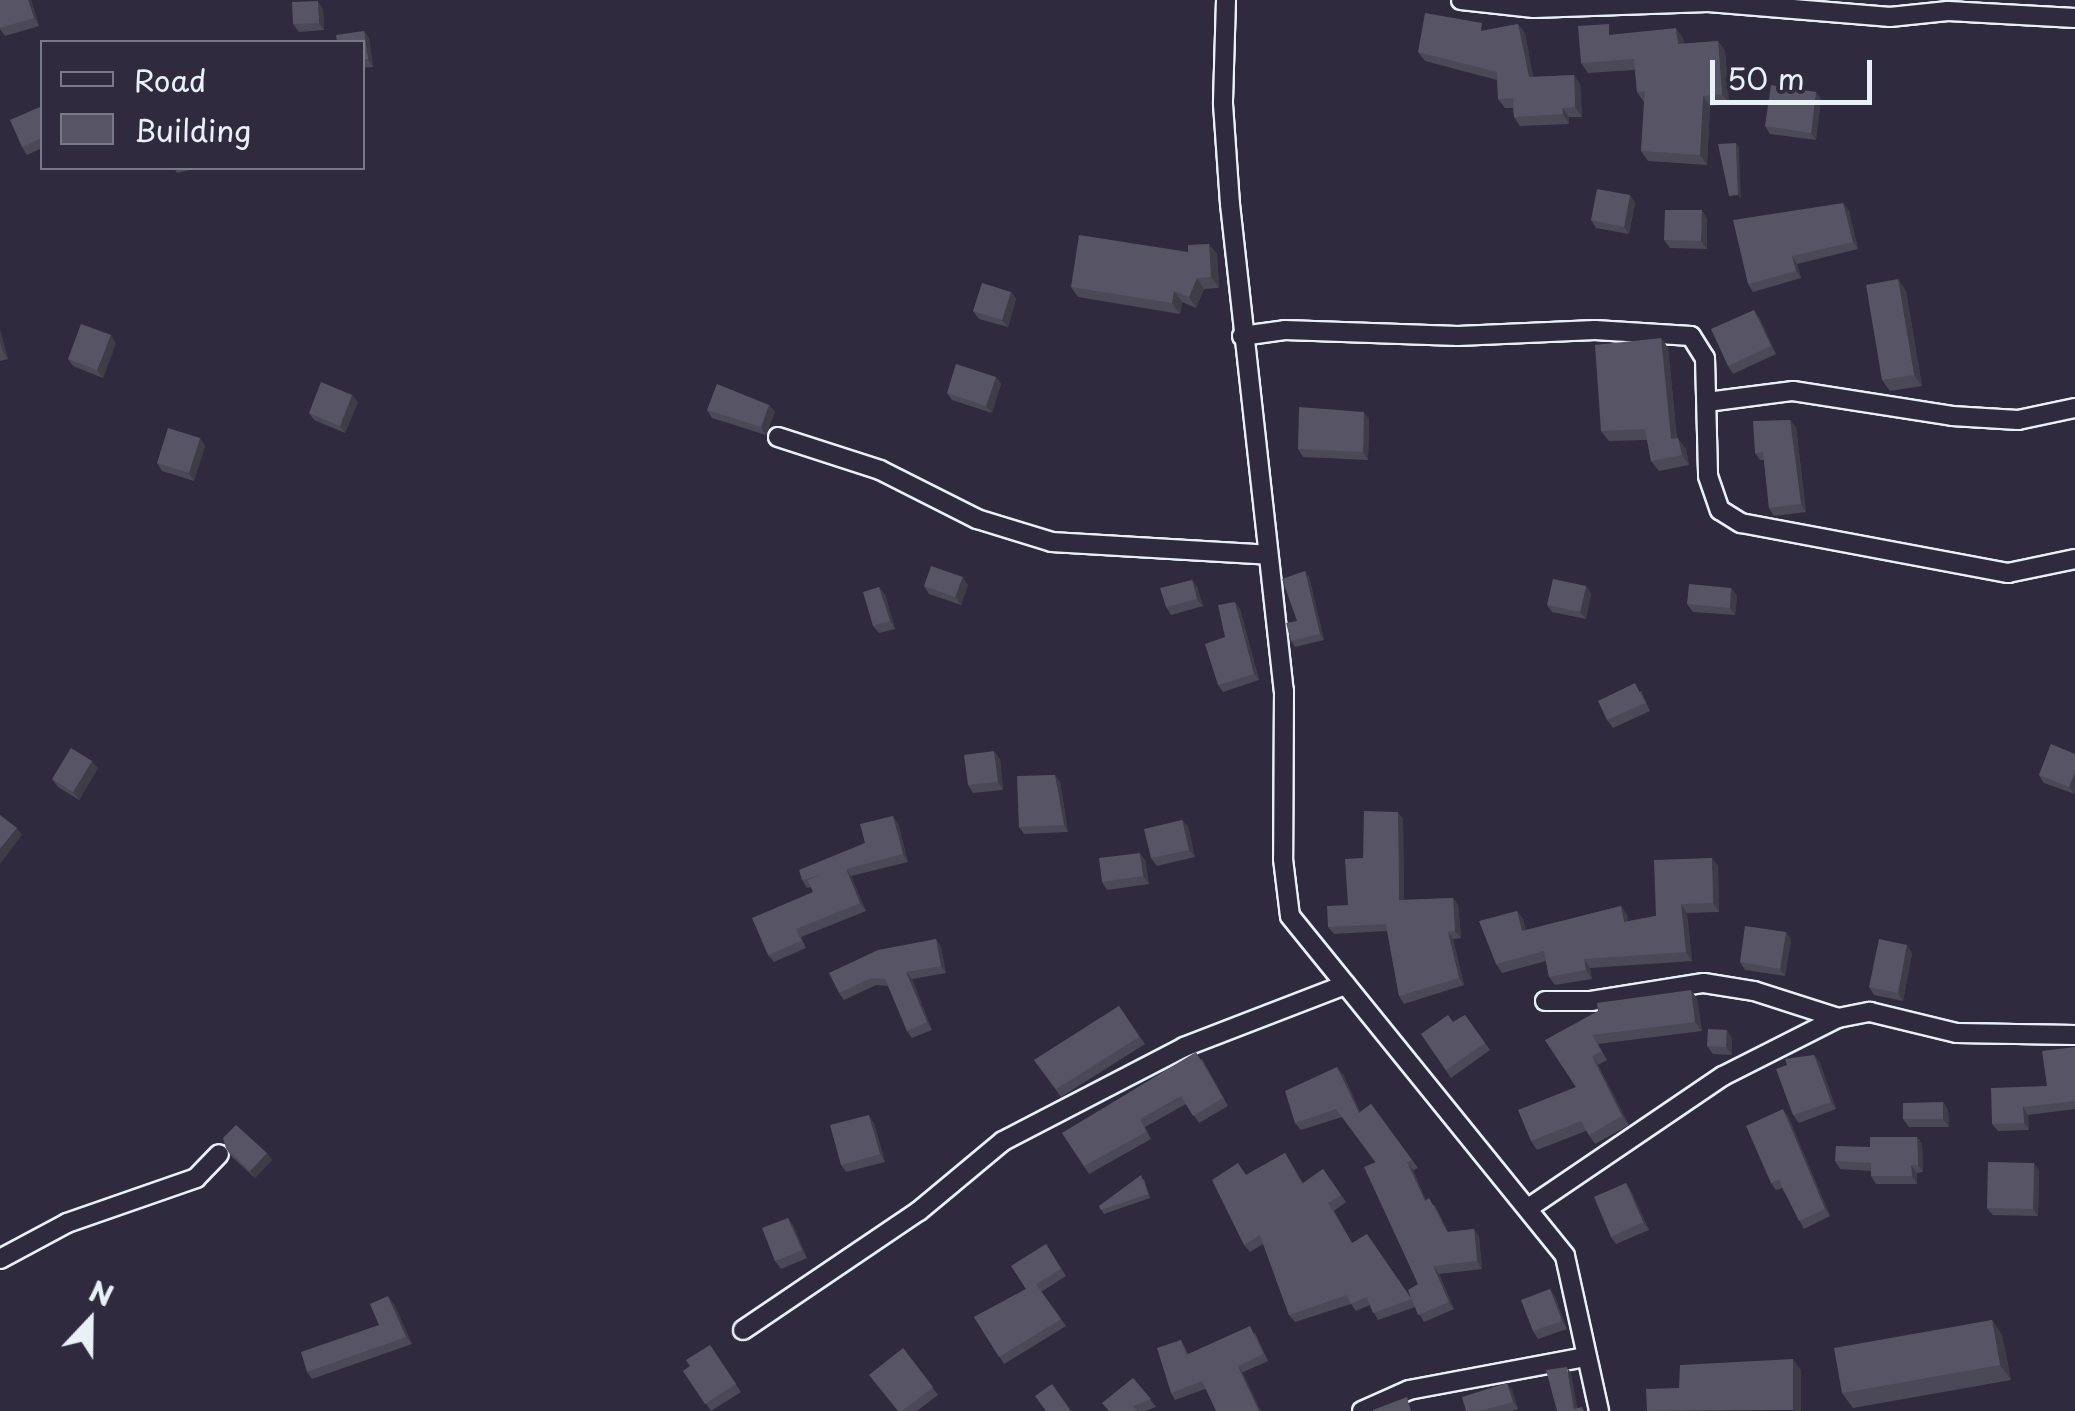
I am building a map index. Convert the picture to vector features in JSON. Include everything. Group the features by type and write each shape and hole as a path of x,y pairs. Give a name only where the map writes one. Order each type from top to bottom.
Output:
{"street":[{"path":"1226,0 1223,104 1242,336 1284,692 1288,777 1283,859 1290,916 1566,1256 1599,1411"},
{"path":"1461,0 1534,8 1708,2 1890,17 1948,11 2075,18"},
{"path":"1242,336 1285,330 1476,336 1596,330 1691,336 1705,358 1708,476 1720,510 1741,523 2008,573 2075,559"},
{"path":"1707,402 1792,390 1952,416 2018,420 2075,408"},
{"path":"778,437 880,470 977,519 1052,542 1268,554"},
{"path":"1545,1001 1591,1002 1704,983 1754,991 1838,1018"},
{"path":"743,1330 919,1211 1003,1141 1184,1047 1345,986"},
{"path":"1530,1207 1723,1076 1838,1018 1870,1012 1958,1033 2075,1036"},
{"path":"0,1259 67,1224 196,1178 218,1154"},
{"path":"1362,1411 1410,1390 1586,1357"}],"building":[{"path":"0,0 28,0 34,18 0,28"},
{"path":"318,1 319,23 293,24 292,2"},
{"path":"1425,13 1482,23 1481,31 1518,24 1529,77 1574,75 1575,107 1562,108 1563,114 1514,117 1513,98 1498,99 1497,72 1418,52"},
{"path":"1609,24 1609,35 1676,28 1678,44 1718,41 1722,94 1703,96 1700,155 1641,151 1645,91 1637,92 1634,59 1581,63 1578,26"},
{"path":"364,31 368,59 365,60 365,40 337,40 336,35"},
{"path":"1771,85 1816,92 1811,133 1765,126"},
{"path":"40,107 40,139 22,147 10,120"},
{"path":"1736,143 1738,195 1729,196 1718,144"},
{"path":"1597,189 1630,195 1624,227 1591,220"},
{"path":"1843,203 1853,242 1792,256 1796,271 1748,284 1733,220"},
{"path":"1665,210 1702,210 1701,241 1664,240"},
{"path":"1079,235 1188,252 1188,245 1209,244 1211,277 1197,278 1189,297 1174,291 1172,303 1071,287"},
{"path":"1898,279 1914,375 1882,380 1866,285"},
{"path":"982,283 1011,292 1002,320 973,311"},
{"path":"1754,310 1771,346 1728,366 1711,329"},
{"path":"81,324 111,335 97,370 68,359"},
{"path":"1661,338 1671,439 1678,438 1682,455 1651,461 1645,429 1601,431 1595,345"},
{"path":"956,364 996,377 986,406 947,393"},
{"path":"321,382 352,395 340,426 309,413"},
{"path":"717,384 769,405 761,427 707,410"},
{"path":"1299,407 1364,412 1363,452 1298,449"},
{"path":"1790,420 1801,504 1769,508 1763,452 1755,453 1753,421"},
{"path":"168,428 200,438 189,473 157,463"},
{"path":"931,566 963,577 955,597 924,586"},
{"path":"1305,571 1320,634 1291,641 1286,623 1297,621 1282,579"},
{"path":"1553,579 1586,586 1580,612 1547,605"},
{"path":"1192,580 1197,599 1166,607 1160,588"},
{"path":"1689,584 1731,588 1730,608 1687,604"},
{"path":"879,587 890,621 873,626 863,592"},
{"path":"1235,602 1254,674 1218,685 1205,644 1225,637 1218,605"},
{"path":"1635,683 1645,703 1607,720 1598,701"},
{"path":"2051,744 2075,754 2075,773 2069,787 2039,775"},
{"path":"71,748 92,761 73,792 52,779"},
{"path":"994,751 998,782 968,785 964,755"},
{"path":"1055,775 1064,825 1019,827 1017,776"},
{"path":"1364,811 1398,812 1399,900 1453,898 1455,931 1448,932 1459,978 1399,996 1386,924 1328,927 1327,906 1348,905 1345,859 1363,858"},
{"path":"0,815 17,828 0,849"},
{"path":"893,816 903,854 846,869 860,903 796,929 801,941 768,955 752,918 813,892 808,880 821,875 802,880 799,870 865,843 860,824"},
{"path":"1182,820 1189,850 1151,858 1144,829"},
{"path":"1140,853 1143,876 1102,882 1099,858"},
{"path":"1712,858 1713,903 1681,904 1686,952 1584,959 1586,970 1549,977 1544,951 1496,964 1479,921 1517,911 1522,931 1621,906 1624,922 1656,916 1654,860"},
{"path":"1745,926 1786,932 1780,969 1740,962"},
{"path":"936,939 941,966 906,972 927,1022 907,1031 885,979 871,978 839,993 829,973 878,950"},
{"path":"1879,939 1907,945 1898,993 1869,987"},
{"path":"1691,990 1695,1022 1592,1035 1601,1051 1592,1056 1622,1116 1589,1135 1581,1121 1531,1141 1518,1110 1576,1087 1545,1040 1598,1011 1597,1003"},
{"path":"1119,1006 1139,1037 1056,1089 1034,1060"},
{"path":"1448,1015 1453,1022 1465,1015 1485,1043 1446,1070 1421,1034"},
{"path":"1708,1029 1727,1030 1726,1047 1707,1046"},
{"path":"2075,1047 2075,1101 2023,1107 2024,1123 1992,1124 1991,1088 2047,1086 2042,1051"},
{"path":"1196,1052 1223,1098 1193,1116 1181,1096 1140,1119 1146,1132 1084,1166 1062,1133"},
{"path":"1814,1055 1831,1102 1793,1115 1776,1069 1787,1065 1785,1059"},
{"path":"1337,1067 1359,1113 1371,1104 1412,1160 1407,1162 1425,1201 1429,1198 1447,1232 1474,1229 1477,1261 1433,1266 1449,1302 1418,1315 1412,1299 1373,1313 1367,1297 1351,1304 1347,1295 1289,1315 1260,1235 1244,1245 1212,1180 1238,1163 1246,1175 1285,1153 1302,1184 1323,1169 1341,1195 1328,1203 1352,1243 1367,1234 1411,1298 1408,1290 1418,1284 1364,1167 1376,1162 1336,1109 1295,1123 1285,1091"},
{"path":"1943,1102 1943,1119 1903,1119 1903,1103"},
{"path":"1783,1109 1825,1209 1799,1221 1779,1180 1771,1183 1746,1126"},
{"path":"869,1115 880,1154 841,1165 830,1125"},
{"path":"236,1125 267,1153 250,1171 226,1148 223,1138"},
{"path":"1870,1137 1917,1137 1918,1165 1911,1165 1912,1176 1871,1176 1871,1163 1835,1161 1836,1146 1870,1147"},
{"path":"1988,1162 2034,1163 2033,1209 1987,1208"},
{"path":"1141,1175 1148,1194 1101,1210 1099,1206"},
{"path":"1626,1183 1643,1222 1611,1237 1594,1197"},
{"path":"788,1218 802,1250 775,1261 762,1228"},
{"path":"1046,1244 1061,1269 1036,1284 1061,1319 999,1357 974,1317 1026,1289 1011,1266"},
{"path":"1550,1289 1562,1321 1533,1331 1521,1300"},
{"path":"388,1296 406,1337 307,1372 301,1352 379,1325 370,1304"},
{"path":"1992,1320 2000,1365 1842,1393 1834,1348"},
{"path":"1250,1326 1263,1354 1238,1366 1259,1411 1216,1411 1202,1381 1171,1393 1157,1348 1181,1340 1186,1355"},
{"path":"710,1345 736,1384 705,1404 683,1371 690,1366 686,1360"},
{"path":"903,1348 933,1387 898,1411 869,1375"},
{"path":"1793,1359 1793,1410 1647,1411 1646,1389 1679,1388 1680,1365"},
{"path":"1567,1367 1574,1409 1582,1407 1584,1411 1557,1411 1546,1370"},
{"path":"1133,1378 1151,1399 1133,1406 1137,1411 1109,1411 1102,1403"},
{"path":"1507,1383 1513,1402 1466,1411 1462,1397"},
{"path":"1052,1384 1071,1411 1046,1411 1035,1396"},
{"path":"1407,1397 1411,1411 1373,1411 1373,1410"}]}
